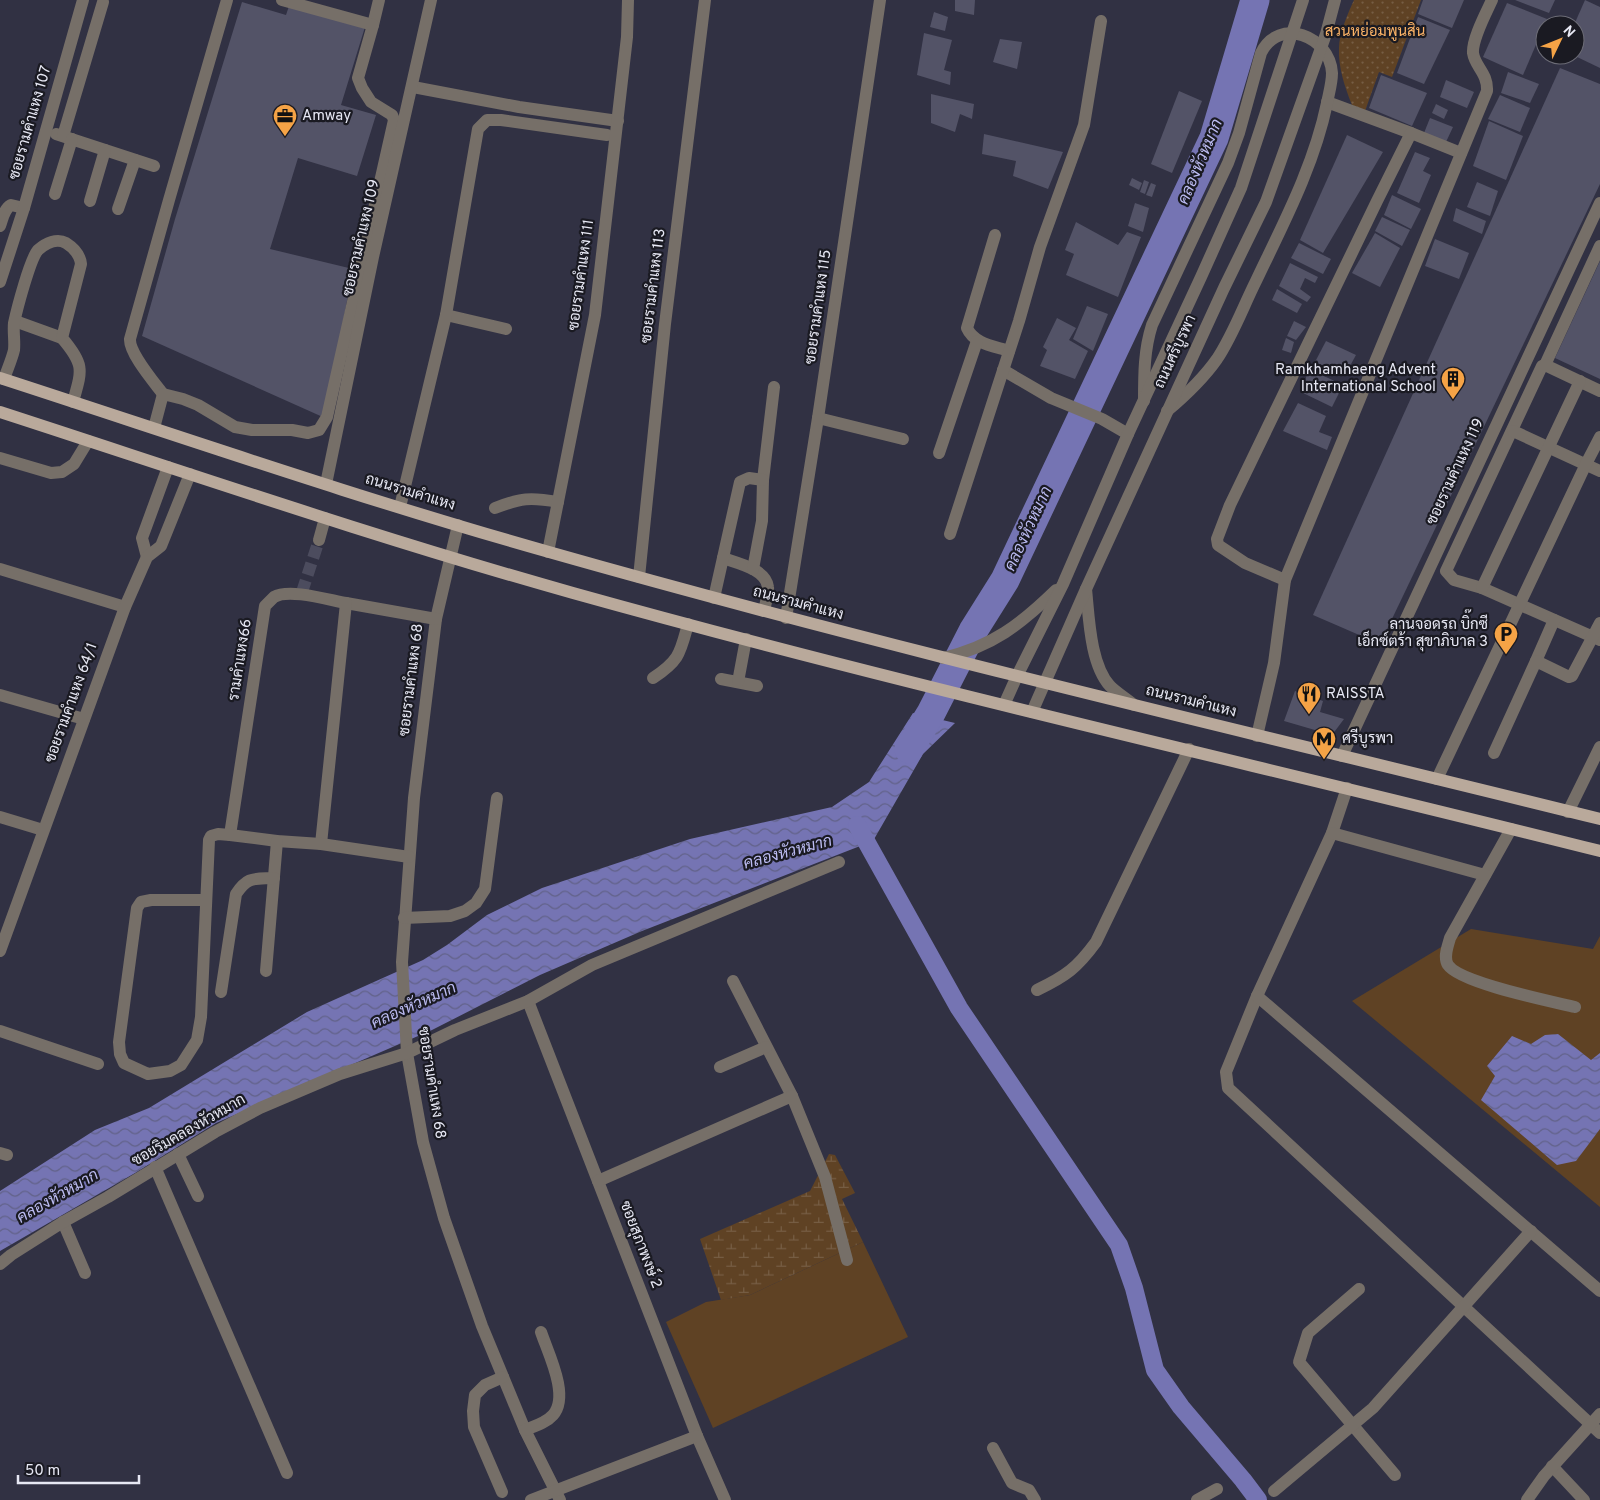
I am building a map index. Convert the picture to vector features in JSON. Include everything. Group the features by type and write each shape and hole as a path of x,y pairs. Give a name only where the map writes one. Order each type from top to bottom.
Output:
{"main road":[{"name":"ถนนรามคำแหง","path":"2,379 458,525 786,618 1568,812 1599,816"},
{"path":"0,412 451,558 688,624 965,696 1600,851"}],"street":[{"name":"ซอยรามคำแหง 107","path":"0,282 24,208 84,0"},
{"path":"227,0 171,190 130,344 163,394 198,405 235,427 252,430 270,429 308,433 319,430 327,418 394,120 392,115 371,102 358,78 379,0"},
{"path":"282,0 373,25"},
{"name":"ซอยรามคำแหง 109","path":"326,484 431,0"},
{"name":"ซอยรามคำแหง 111","path":"548,552 595,315 627,37 628,0"},
{"name":"ซอยรามคำแหง 113","path":"639,577 665,324 705,0"},
{"name":"ซอยรามคำแหง 115","path":"786,618 818,418 880,0"},
{"name":"ถนนศรีบูรพา","path":"1004,705 1063,584 1128,434 1202,278 1241,188 1303,0"},
{"name":"ถนนศรีบูรพา","path":"1032,712 1086,589 1224,288 1266,202 1326,34 1335,0"},
{"path":"1258,736 1274,663 1285,580 1487,91 1487,82 1474,53 1476,40 1492,0"},
{"path":"55,194 67,137 103,2"},
{"path":"950,534 1009,352 1040,247 1084,125 1101,21"},
{"path":"1144,401 1144,357 1152,325 1228,163 1239,133 1261,53 1266,43 1274,37 1290,33 1318,43 1330,60 1332,80 1315,146 1301,184 1227,341 1206,374 1194,388 1168,411"},
{"path":"413,87 518,107 618,121"},
{"path":"1327,102 1461,153"},
{"path":"400,507 446,316 478,129 487,120 501,120 607,136"},
{"path":"46,130 154,166"},
{"path":"1285,580 1245,563 1220,548 1217,539 1230,505 1411,134"},
{"path":"90,201 105,150"},
{"path":"118,209 135,160"},
{"name":"ซอยรามคำแหง 119","path":"1342,756 1600,203"},
{"path":"0,226 5,210 8,207 11,205 24,208"},
{"path":"995,235 967,328 972,337 977,341 1009,352"},
{"path":"2,379 14,350 12,337 14,321 32,260 38,250 51,242 60,240 68,244 80,255 81,264 62,338"},
{"path":"1597,639 1482,588 1454,580 1446,572 1600,246"},
{"path":"446,316 506,329"},
{"path":"14,321 62,338 70,348 78,362 81,373 73,402"},
{"path":"939,453 977,341"},
{"path":"1545,365 1600,391"},
{"path":"1003,370 1051,398 1102,419 1128,434"},
{"path":"1482,588 1547,447 1580,381"},
{"path":"752,569 762,521 763,480 774,387"},
{"path":"154,428 163,394"},
{"path":"818,418 903,439"},
{"path":"1512,431 1600,471"},
{"path":"1437,779 1600,437"},
{"path":"0,458 51,473 62,472 74,464 88,441"},
{"path":"147,557 142,538 168,467"},
{"name":"ซอยรามคำแหง 64/1","path":"1,943 125,606 147,557 161,546 190,474"},
{"path":"714,598 740,482 749,478 763,480"},
{"path":"495,508 520,499 537,498 558,502"},
{"path":"319,540 325,518"},
{"name":"ซอยรามคำแหง 68","path":"458,525 436,620 414,798 402,962 407,1049 423,1142 444,1218 482,1326 525,1430 558,1495"},
{"path":"723,558 752,569 765,579 768,588 764,611"},
{"path":"0,568 125,606"},
{"path":"942,658 964,653 988,643 1036,609 1063,584"},
{"path":"1086,589 1091,642 1098,664 1109,685 1135,705"},
{"name":"รามคำแหง66","path":"230,835 265,606 273,598 281,595 302,594 436,620"},
{"path":"321,844 346,603"},
{"path":"1494,753 1554,620"},
{"path":"1536,662 1569,677 1572,676 1597,639 1600,623"},
{"path":"653,678 666,670 676,660 688,624"},
{"path":"738,682 746,639"},
{"path":"721,679 757,686"},
{"path":"0,694 84,719"},
{"path":"1568,812 1600,747"},
{"path":"1037,990 1061,978 1082,962 1096,942 1189,750"},
{"path":"1347,788 1332,833 1257,996 1226,1072 1228,1088 1600,1433"},
{"path":"404,918 450,916 465,911 476,903 485,889 497,798"},
{"path":"0,817 43,830"},
{"path":"1511,829 1450,938 1446,958 1447,964 1457,973 1479,981 1575,1007"},
{"path":"1332,833 1485,876"},
{"path":"206,900 151,900 141,902 137,908 119,1042 120,1054 124,1063 148,1074 170,1071 181,1065 197,1040 202,1016 209,840 212,836 218,834 277,842 321,844 409,857"},
{"path":"266,971 277,842"},
{"name":"ซอยริมคลองหัวหมาก","path":"0,1264 10,1255 63,1222 108,1197 155,1167 260,1108 340,1074 528,1000 592,965 839,862"},
{"path":"221,992 236,894 242,884 250,879 274,878"},
{"path":"733,981 792,1096 825,1177 847,1260"},
{"path":"1257,996 1600,1290"},
{"name":"ซอยสุภาพงษ์ 2","path":"528,1000 697,1436 724,1500"},
{"path":"0,1031 98,1064"},
{"path":"720,1067 766,1047"},
{"path":"598,1181 792,1096"},
{"path":"178,1154 198,1196"},
{"path":"155,1167 287,1473"},
{"path":"63,1222 85,1273"},
{"path":"1274,1491 1372,1408 1531,1231"},
{"path":"1358,1289 1308,1332 1299,1362 1395,1475"},
{"path":"525,1430 544,1422 554,1414 561,1390 541,1332"},
{"path":"502,1492 474,1427 473,1411 475,1395 485,1385 503,1377"},
{"path":"1527,1500 1552,1466 1600,1414"},
{"path":"531,1500 558,1495 697,1436"},
{"path":"993,1448 1012,1483 1028,1490 1035,1500"},
{"path":"1552,1466 1584,1500"},
{"path":"1197,1500 1217,1489"}],"green space":[{"name":"สวนหย่อมพูนสิน","path":"1354,0 1421,0 1392,77 1379,72 1365,111 1352,105 1340,63 1340,36"},
{"path":"1471,929 1593,949 1600,936 1600,1207 1352,1001"},
{"path":"829,1154 835,1155 855,1193 842,1199 863,1242 750,1295 721,1300 700,1239 810,1191"},
{"path":"863,1242 908,1337 713,1428 666,1322 706,1302 750,1295"}],"water":[{"path":"913,713 955,723 923,754 873,841 642,931 540,975 432,1030 216,1123 135,1173 0,1251 0,1191 95,1130 149,1108 307,1012 423,960 447,945 487,915 542,888 690,839 832,807 869,782"},
{"path":"1558,1034 1591,1060 1600,1053 1600,1129 1576,1161 1557,1165 1481,1100 1495,1076 1487,1066 1512,1036 1531,1044 1545,1035"}],"building":[{"path":"955,0 975,0 974,15 955,11"},
{"path":"1423,0 1464,0 1452,28 1418,14"},
{"path":"1515,0 1555,0 1549,13"},
{"path":"1585,0 1600,7 1600,68 1585,61 1585,15 1578,15"},
{"path":"242,2 286,15 290,3 365,27 341,105 376,115 357,176 298,158 270,249 353,269 325,418 142,336 175,219"},
{"path":"1507,3 1537,15 1535,15 1535,47 1523,75 1483,57"},
{"path":"934,12 948,17 945,31 930,27"},
{"path":"1418,17 1450,30 1424,84 1397,73"},
{"path":"924,33 952,40 944,70 951,72 950,85 917,75"},
{"path":"1000,39 1022,42 1017,69 993,62"},
{"name":"Ramkhamhaeng Advent International School","path":"1560,68 1600,84 1600,184 1380,644 1313,615"},
{"path":"1508,72 1539,84 1530,103 1501,93"},
{"path":"1381,75 1427,93 1412,126 1369,108"},
{"path":"1446,80 1474,92 1467,108 1440,97"},
{"path":"1179,91 1202,101 1172,173 1151,164"},
{"path":"931,94 974,104 972,119 960,114 955,132 931,123"},
{"path":"1500,95 1530,108 1520,132 1488,119"},
{"path":"1436,104 1448,110 1444,119 1432,113"},
{"path":"1430,118 1453,127 1446,142 1424,133"},
{"path":"1489,121 1523,136 1506,180 1473,166"},
{"path":"984,134 1063,152 1048,189 1013,176 1016,161 982,154"},
{"path":"1347,135 1383,152 1323,253 1300,240"},
{"path":"1415,152 1430,158 1423,171 1431,175 1419,203 1397,193"},
{"path":"1132,178 1142,183 1139,190 1129,185"},
{"path":"1144,180 1149,182 1145,194 1140,192"},
{"path":"1477,182 1498,191 1490,216 1467,207"},
{"path":"1151,183 1156,185 1152,197 1146,195"},
{"path":"1392,195 1421,209 1411,229 1384,215"},
{"path":"1135,203 1149,208 1143,232 1128,226"},
{"path":"1456,208 1486,221 1482,234 1453,221"},
{"path":"1382,217 1410,230 1402,246 1375,231"},
{"path":"1076,222 1118,245 1127,232 1141,237 1118,297 1066,275 1074,254 1065,250"},
{"path":"1375,233 1400,248 1380,287 1352,273"},
{"path":"1435,239 1469,253 1459,279 1425,266"},
{"path":"1299,243 1331,259 1323,274 1291,258"},
{"path":"1600,261 1600,379 1555,358"},
{"path":"1290,263 1318,277 1315,283 1305,278 1300,289 1311,297 1307,302 1279,286"},
{"path":"1277,289 1302,304 1297,313 1272,300"},
{"path":"1087,306 1108,314 1093,351 1073,339"},
{"path":"1057,318 1076,328 1069,340 1088,351 1075,379 1040,366 1047,350 1043,347"},
{"path":"1294,321 1306,327 1296,340 1287,336"},
{"path":"1286,338 1294,342 1291,353 1282,350"},
{"path":"1326,341 1356,355 1345,375 1315,362"},
{"path":"1309,369 1343,385 1332,407 1301,392"},
{"path":"1298,403 1326,416 1319,432 1332,437 1327,450 1283,431"},
{"name":"RAISSTA","path":"1295,691 1323,701 1320,712 1344,719 1332,735 1284,721"}],"waterway":[{"name":"คลองหัวหมาก","path":"909,749 931,713 973,631 1005,580 1214,138 1255,0"},
{"path":"857,825 959,1008 1119,1245 1134,1288 1155,1370 1181,1407 1258,1500"}],"tunnel":[{"path":"302,592 319,540"}],"place":[{"name":"Amway","path":"285,137"},
{"name":"Ramkhamhaeng Advent International School","path":"1453,400"},
{"name":"ลานจอดรถ บิ๊กซี เอ็กซ์ตร้า สุขาภิบาล 3","path":"1506,655"},
{"name":"RAISSTA","path":"1309,715"},
{"name":"ศรีบูรพา","path":"1324,760"}]}
